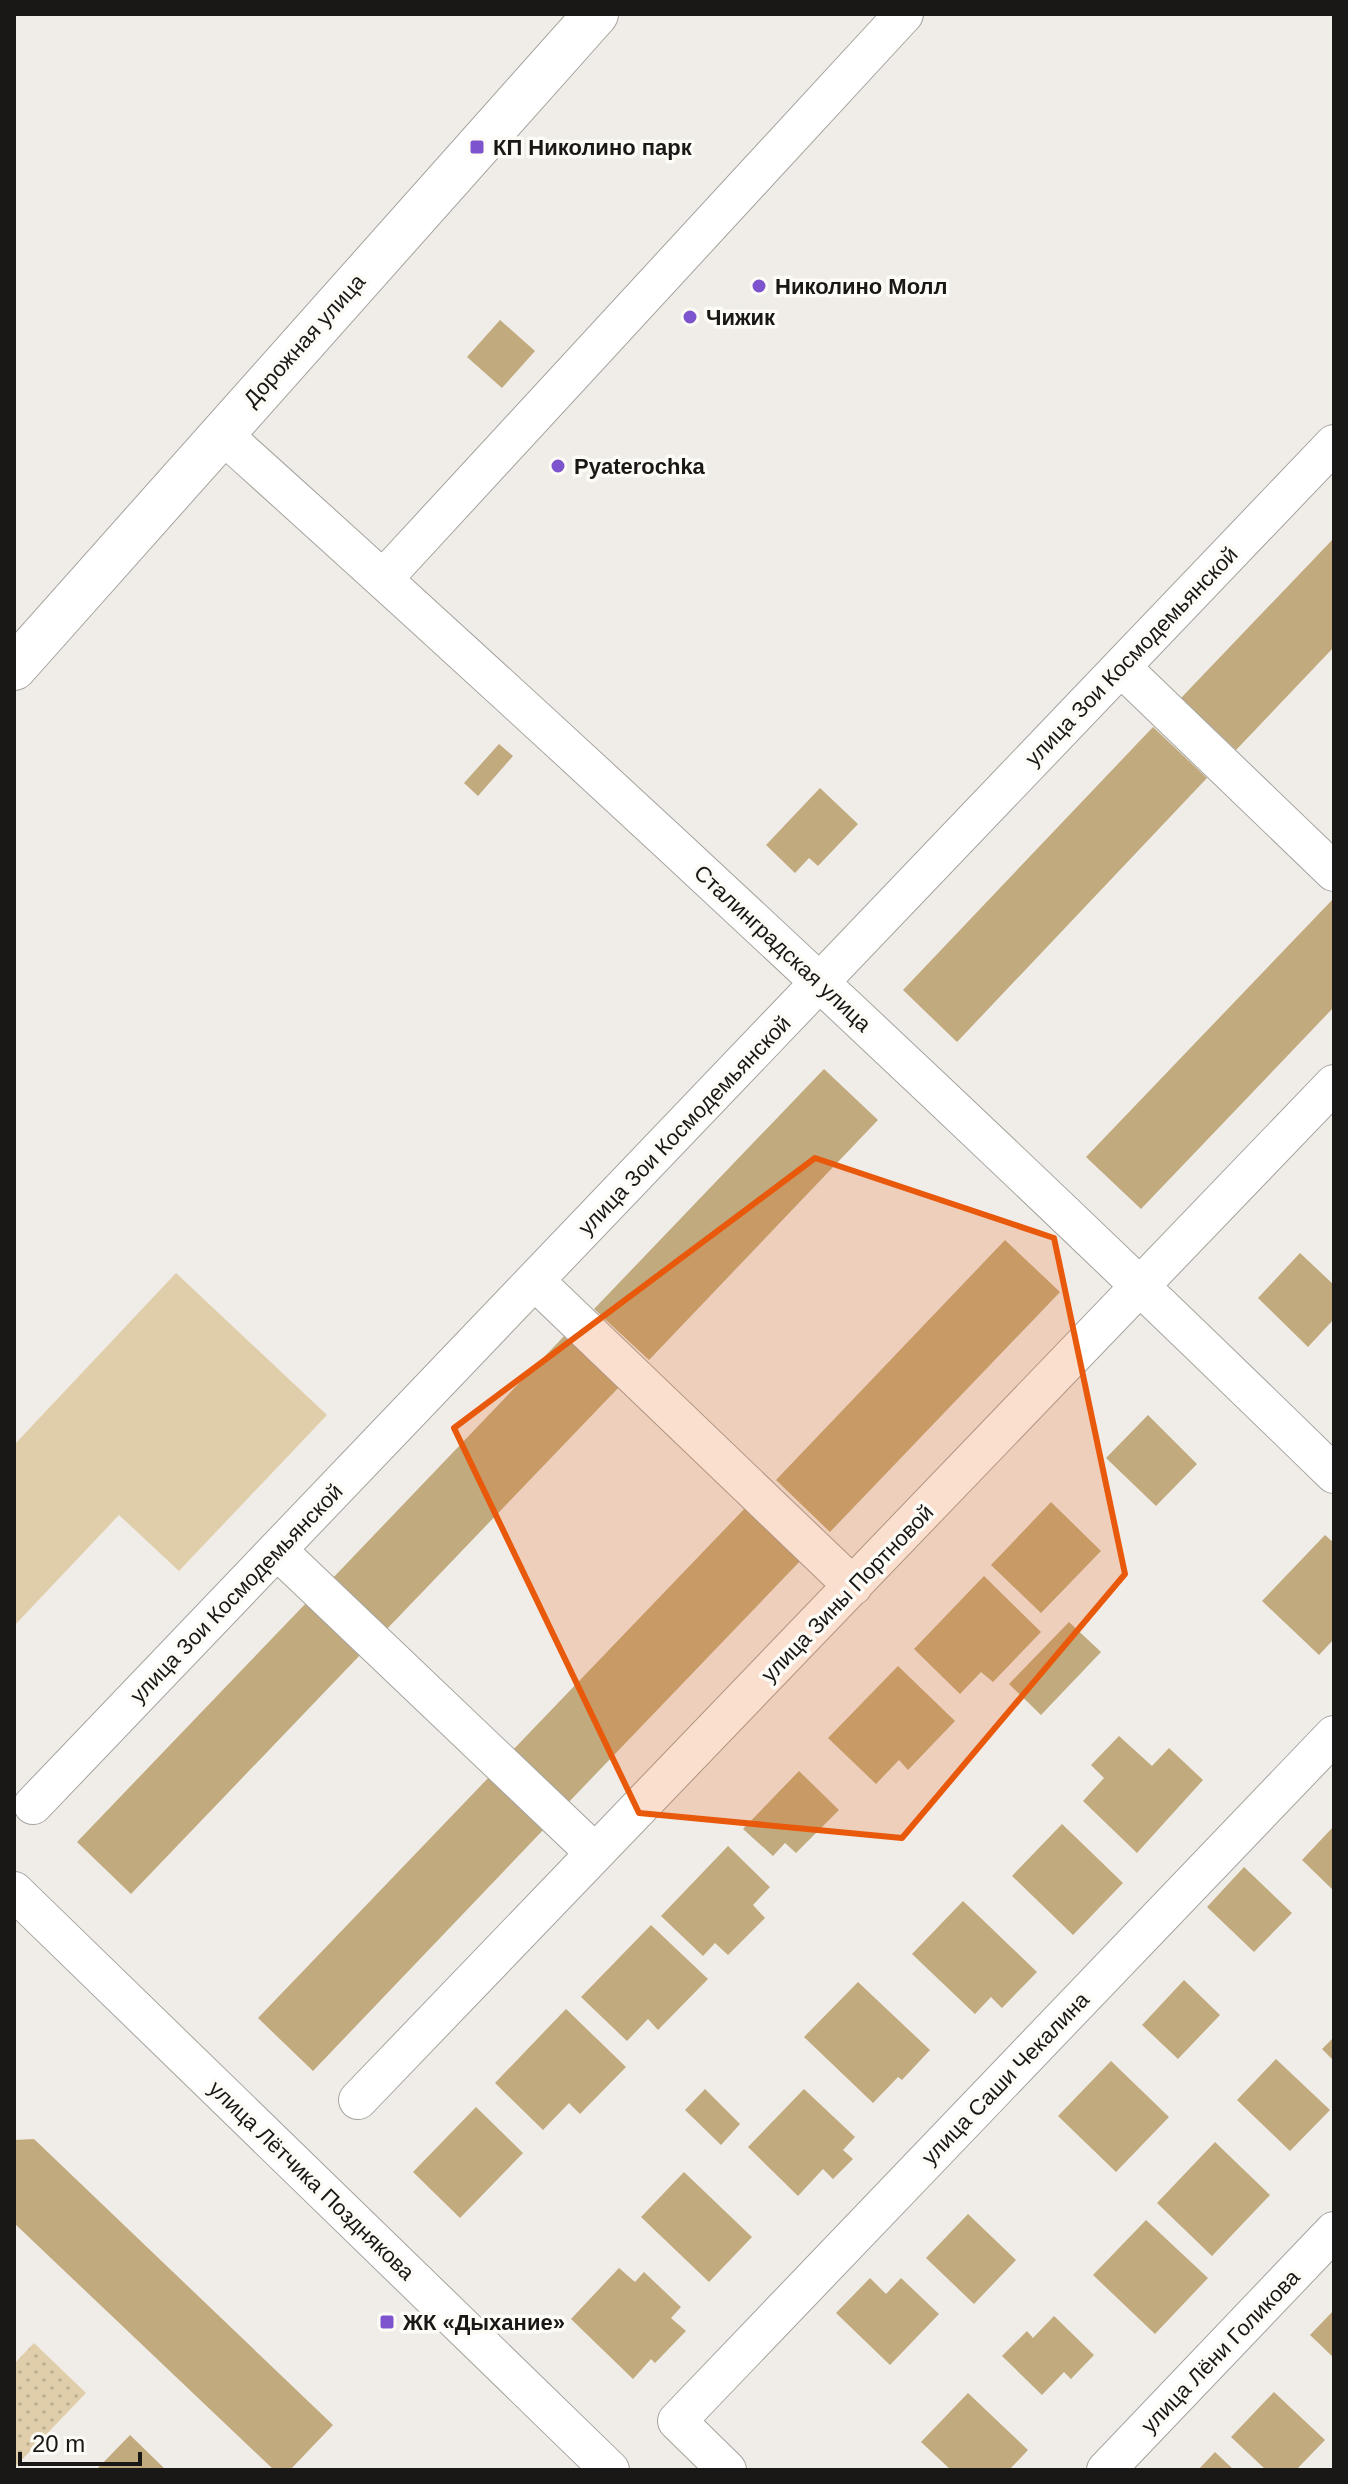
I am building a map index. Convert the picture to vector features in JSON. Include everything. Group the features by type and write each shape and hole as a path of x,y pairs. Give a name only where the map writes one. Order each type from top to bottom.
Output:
{"main road":[{"name":"Дорожная улица","path":"14,668 596,14"}],"street":[{"path":"383,579 904,14"},
{"name":"Сталинградская улица","path":"221,433 820,982 1142,1286 1334,1474"},
{"name":"улица Зои Космодемьянской","path":"33,1805 1334,444"},
{"path":"1121,667 1334,872"},
{"name":"улица Зины Портновой","path":"358,2100 1334,1084"},
{"path":"535,1281 853,1586"},
{"path":"277,1550 595,1853"},
{"name":"улица Саши Чекалина","path":"727,2470 677,2421 1334,1735"},
{"name":"улица Лётчика Позднякова","path":"14,1891 610,2470"},
{"name":"улица Лёни Голикова","path":"1106,2470 1334,2231"}],"highlighted area":[{"path":"815,1158 1054,1238 1125,1574 902,1838 639,1813 454,1428"}],"shaded area":[{"path":"176,1273 327,1415 179,1571 119,1515 14,1626 14,1445"},
{"path":"34,2343 86,2393 14,2468 14,2364"}],"building":[{"path":"500,320 535,351 502,388 467,357"},
{"path":"1334,538 1334,647 1236,750 1181,698"},
{"path":"1153,727 1207,778 957,1042 903,990"},
{"path":"499,744 513,756 478,796 464,783"},
{"path":"820,788 858,824 818,866 809,858 795,873 766,845"},
{"path":"1334,898 1334,1007 1141,1209 1086,1157"},
{"path":"824,1069 878,1120 649,1360 594,1309"},
{"path":"1005,1240 1060,1292 830,1532 776,1480"},
{"path":"1300,1253 1334,1285 1334,1319 1308,1347 1258,1298"},
{"path":"567,1333 621,1385 385,1631 331,1580"},
{"path":"1148,1415 1197,1464 1156,1506 1106,1458"},
{"path":"1051,1502 1101,1551 1041,1613 991,1565"},
{"path":"748,1505 803,1558 566,1805 511,1752"},
{"path":"1325,1535 1334,1543 1334,1639 1319,1655 1262,1601"},
{"path":"984,1576 1041,1632 993,1682 981,1672 960,1694 914,1649"},
{"path":"308,1601 362,1653 131,1894 77,1842"},
{"path":"1069,1622 1101,1652 1041,1715 1009,1684"},
{"path":"898,1666 955,1721 908,1770 899,1760 876,1784 828,1738"},
{"path":"1119,1736 1152,1766 1169,1748 1203,1780 1137,1853 1083,1801 1104,1778 1091,1765"},
{"path":"799,1771 839,1810 796,1853 785,1843 773,1856 743,1829"},
{"path":"491,1775 545,1828 313,2071 258,2018"},
{"path":"1062,1824 1123,1883 1073,1935 1012,1876"},
{"path":"1334,1826 1334,1891 1302,1860"},
{"path":"728,1846 770,1887 753,1905 765,1918 728,1955 715,1943 703,1956 661,1916"},
{"path":"1244,1867 1292,1913 1254,1952 1207,1907"},
{"path":"963,1901 1037,1972 1002,2008 991,1997 975,2014 912,1954"},
{"path":"651,1925 708,1979 658,2030 648,2019 627,2041 581,1997"},
{"path":"1184,1980 1220,2015 1178,2059 1142,2025"},
{"path":"858,1982 930,2050 902,2080 898,2077 873,2103 804,2037"},
{"path":"566,2009 626,2067 580,2114 569,2103 543,2130 495,2083"},
{"path":"1334,2037 1334,2061 1322,2049"},
{"path":"1276,2059 1330,2110 1290,2151 1237,2100"},
{"path":"1111,2061 1169,2117 1116,2172 1058,2116"},
{"path":"705,2089 740,2124 721,2145 685,2110"},
{"path":"804,2089 855,2137 843,2150 853,2159 833,2179 823,2169 798,2196 748,2147"},
{"path":"476,2107 523,2153 460,2218 413,2172"},
{"path":"34,2139 333,2425 290,2470 274,2470 14,2223 14,2140"},
{"path":"1215,2142 1270,2195 1212,2256 1157,2203"},
{"path":"684,2172 752,2237 709,2282 641,2217"},
{"path":"968,2214 1016,2260 974,2304 926,2258"},
{"path":"1146,2220 1208,2278 1155,2334 1093,2275"},
{"path":"619,2268 635,2282 644,2272 681,2307 671,2318 686,2331 655,2363 651,2359 633,2379 571,2319"},
{"path":"870,2278 886,2294 901,2278 939,2314 890,2365 836,2313"},
{"path":"1334,2310 1334,2358 1310,2335"},
{"path":"1054,2316 1094,2355 1071,2379 1064,2372 1042,2395 1002,2356 1027,2331 1033,2338"},
{"path":"1274,2392 1325,2440 1296,2470 1266,2470 1231,2437"},
{"path":"968,2393 1028,2450 1009,2470 951,2470 921,2442"},
{"path":"130,2435 166,2470 96,2470"},
{"path":"1215,2452 1234,2470 1198,2470"}],"place":[{"name":"КП Николино парк","path":"477,147"},
{"name":"Николино Молл","path":"759,286"},
{"name":"Чижик","path":"690,317"},
{"name":"Pyaterochka","path":"558,466"},
{"name":"ЖК «Дыхание»","path":"387,2322"}]}
